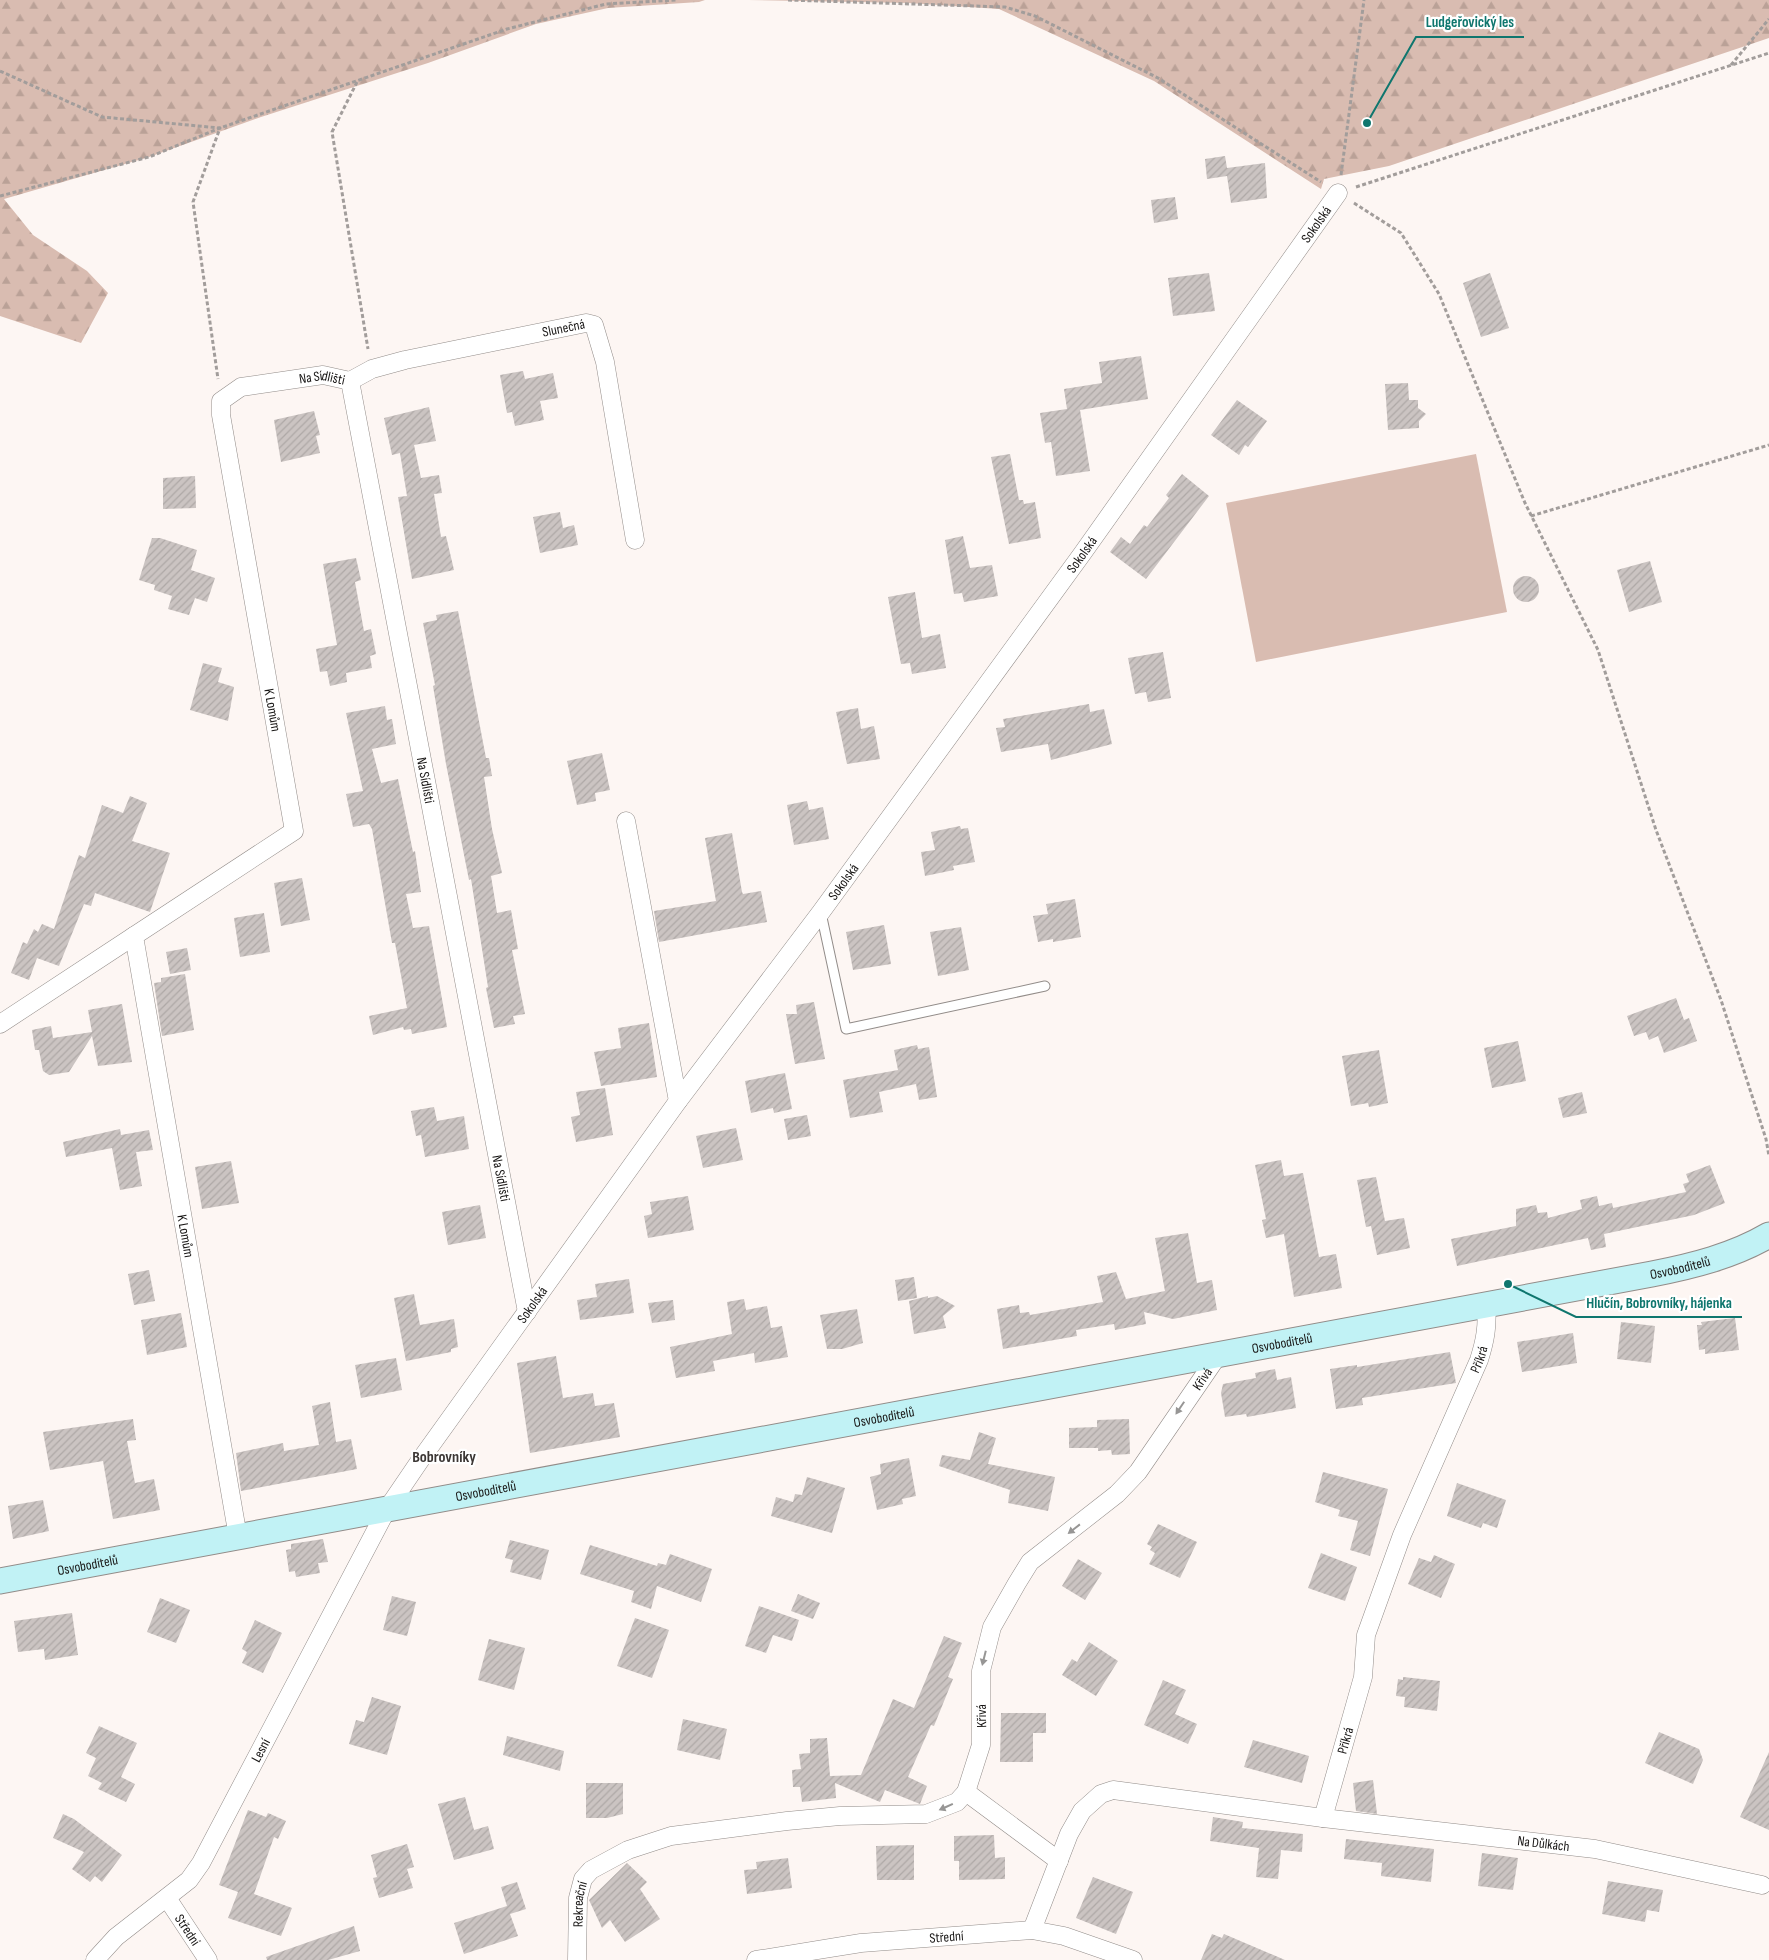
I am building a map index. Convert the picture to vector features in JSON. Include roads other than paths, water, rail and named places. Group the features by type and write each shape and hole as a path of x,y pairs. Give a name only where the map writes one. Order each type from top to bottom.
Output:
{"street":[{"name":"Sokolská","path":"387,1509 456,1408 678,1101 821,912 1082,554 1338,193"},
{"name":"Slunečná","path":"350,380 372,369 586,323 594,326 605,362 635,540"},
{"name":"Na Sídlišti","path":"220,401 241,387 323,375 350,380 527,1312"},
{"name":"K Lomům","path":"0,1024 294,831 220,401"},
{"path":"626,821 678,1101"},
{"name":"K Lomům","path":"134,936 238,1537"},
{"name":"Osvoboditelů","path":"0,1581 1686,1267 1741,1250 1767,1239"},
{"name":"Příkrá","path":"1323,1818 1363,1676 1366,1635 1402,1535 1486,1339 1488,1322 1486,1305"},
{"name":"Křivá","path":"966,1792 981,1745 981,1671 992,1627 1016,1583 1030,1562 1117,1494 1138,1472 1219,1354"},
{"name":"Lesní","path":"95,1960 116,1937 189,1880 201,1864 387,1509"},
{"path":"1032,1930 1059,1861 1082,1810 1101,1794 1113,1790 1323,1818"},
{"path":"966,1792 1059,1861"},
{"name":"Rekreační","path":"577,1960 576,1917 580,1885 587,1874 607,1860 628,1850 671,1836 822,1818 926,1814 957,1802 966,1792"},
{"name":"Na Důlkách","path":"1323,1818 1595,1849 1762,1885"},
{"name":"Střední","path":"167,1898 208,1960"},
{"name":"Střední","path":"756,1960 862,1943 1032,1930 1064,1936 1134,1960"}],"lane":[{"name":"Sokolská","path":"821,912 846,1029 1045,986"}],"place":[{"name":"Ludgeřovický les","path":"1367,123"},
{"name":"Hlučín, Bobrovníky, hájenka","path":"1508,1284"}],"district":[{"name":"Bobrovníky","path":"444,1456"}]}
